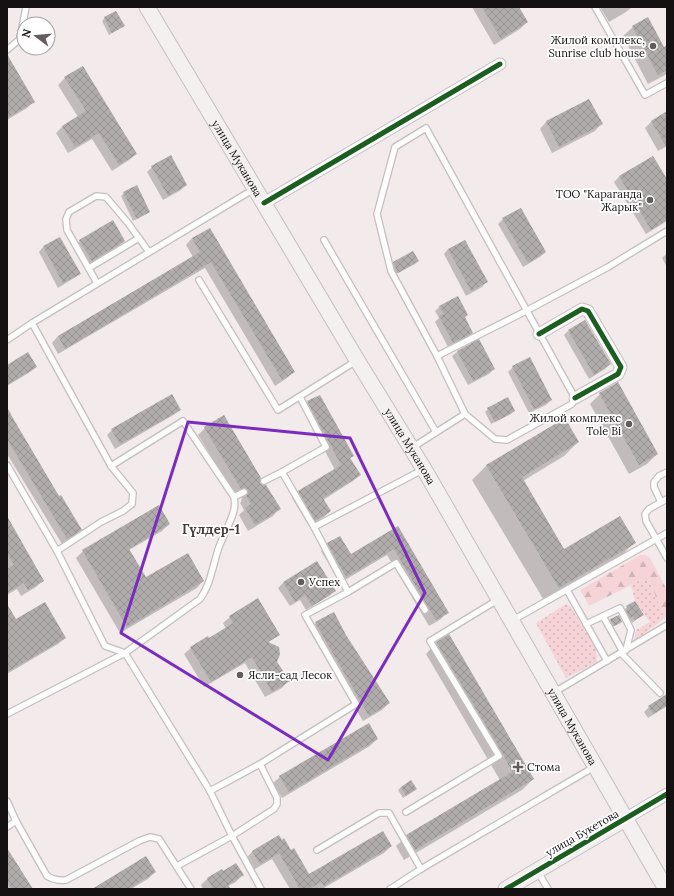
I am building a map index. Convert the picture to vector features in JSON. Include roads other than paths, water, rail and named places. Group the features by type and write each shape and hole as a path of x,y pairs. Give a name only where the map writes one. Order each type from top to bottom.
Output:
{"main road":[{"name":"улица Муканова","path":"147,7 357,360 424,469 666,889"},
{"name":"улица Букетова","path":"506,889 625,819"}],"street":[{"path":"264,203 500,64"},
{"path":"539,334 582,310 588,311 621,367 618,374 575,398"},
{"name":"улица Букетова","path":"625,819 667,794"}],"lane":[{"path":"7,50 20,39 26,7"},
{"path":"596,7 644,95 667,83"},
{"path":"426,128 526,311 575,398 572,404 507,440 495,439 465,414 437,356 392,271 377,214 395,147 426,128"},
{"path":"7,340 97,283 255,188"},
{"path":"97,283 67,230 66,219 69,212 96,196 106,197 149,252"},
{"path":"437,356 608,267 667,231"},
{"path":"89,268 139,238"},
{"path":"324,240 436,432"},
{"path":"199,280 278,410 357,360"},
{"path":"32,323 111,466 133,493 132,504 123,511 101,522 57,551"},
{"path":"264,481 326,447 300,396"},
{"path":"411,448 465,414"},
{"path":"7,714 125,653 200,599 207,590 215,558 234,511 234,497 183,421 111,466"},
{"path":"7,465 57,551 105,646 125,653 210,791 260,889"},
{"path":"314,528 424,469"},
{"path":"282,472 348,592"},
{"path":"661,502 654,487 654,482 659,476 667,472"},
{"path":"234,497 244,492"},
{"path":"667,499 649,509 645,514 646,520 667,558"},
{"path":"511,621 667,533"},
{"path":"210,791 260,764 356,704 304,615 348,592 396,563 425,610"},
{"path":"567,590 607,661"},
{"path":"406,812 499,756 430,641 499,599"},
{"path":"586,624 620,608 631,630 623,652"},
{"path":"603,616 623,652 660,693"},
{"path":"553,693 667,624"},
{"path":"177,866 232,836 274,809 277,804 277,798 260,764"},
{"path":"390,889 421,869 595,766"},
{"path":"7,801 16,821 47,876 58,881 66,880 139,840 150,837 159,838 191,889"},
{"path":"317,850 379,812 388,813 421,869"},
{"path":"7,827 16,821"},
{"path":"537,871 548,889"}],"place":[{"name":"Жилой комплекс, Sunrise club house","path":"653,46"},
{"name":"ТОО \"Караганда Жарык\"","path":"650,200"},
{"name":"Жилой комплекс Tole Bi","path":"629,424"},
{"name":"Успех","path":"301,582"},
{"name":"Ясли-сад Лесок","path":"240,675"},
{"name":"Стома","path":"518,767"}],"district":[{"name":"Гүлдер-1","path":"211,529"}]}
